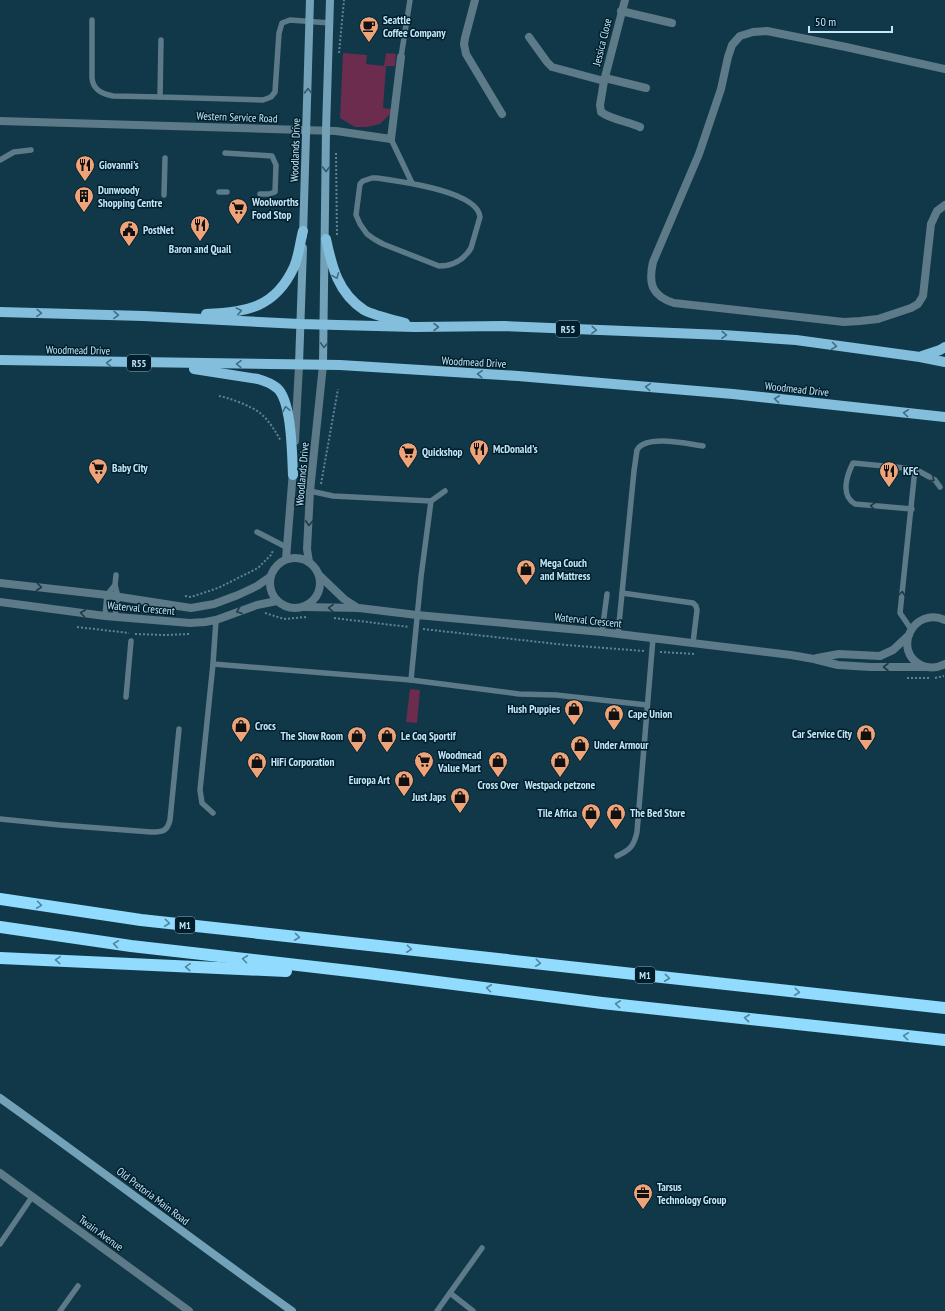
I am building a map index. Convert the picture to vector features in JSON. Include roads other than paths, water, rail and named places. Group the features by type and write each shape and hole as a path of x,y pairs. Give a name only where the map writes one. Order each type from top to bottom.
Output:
{"highway":[{"name":"M1","path":"0,899 141,920 945,1007"},
{"path":"0,927 131,946 610,1003 945,1040"},
{"path":"0,958 247,970 367,973"}],"main road":[{"name":"Woodlands Drive","path":"299,365 310,0"},
{"path":"324,365 326,130 330,0"},
{"path":"144,316 232,313 262,304 275,295 283,285 294,266 303,231"},
{"path":"326,239 330,259 337,280 346,294 365,310 415,327"},
{"name":"R55","path":"0,312 144,316 300,324 415,327 504,326 723,335 796,340 920,357 945,362"},
{"path":"920,357 945,347"},
{"name":"Woodmead Drive","path":"0,360 160,364 324,365 518,376 725,393 945,417"},
{"path":"160,364 258,379 277,388 286,405 291,433 293,475"},
{"name":"Old Pretoria Main Road","path":"0,1098 118,1183 202,1247 292,1311"}],"street":[{"path":"476,0 465,38 464,44 466,54 502,114"},
{"name":"Jessica Close","path":"625,0 604,80 600,105 601,112 608,116 640,127"},
{"name":"Jessica Close","path":"621,12 672,23"},
{"path":"945,69 767,31 753,32 740,36 732,45 728,56 721,89 699,154 653,262 650,273 651,285 657,294 664,300 674,303 844,322 878,319 911,308 918,304 923,296 932,224 937,211 945,206"},
{"name":"Jessica Close","path":"529,37 552,67 604,80 646,88"},
{"path":"391,138 401,57"},
{"name":"Western Service Road","path":"0,121 326,130 391,138"},
{"name":"Woodlands Drive","path":"286,559 293,475 299,365"},
{"name":"Woodlands Drive","path":"309,562 307,549 310,491 324,365"},
{"path":"286,559 302,559 309,562 319,575 319,592 315,599 304,607 292,609 283,606 272,594 270,577 273,570 286,559"},
{"name":"Waterval Crescent","path":"319,575 344,599 359,608"},
{"name":"Waterval Crescent","path":"0,583 107,595 191,608 214,604 238,595 257,586 270,577"},
{"name":"Waterval Crescent","path":"0,602 105,616 190,623 216,620 257,605 277,601"},
{"name":"Waterval Crescent","path":"304,607 359,608 417,615 602,632 814,659 838,665 932,668 940,667 945,664"},
{"name":"Waterval Crescent","path":"814,659 839,654 880,656 893,650 916,623 922,619 937,617 945,619"},
{"path":"909,633 907,644 912,658 925,667"},
{"name":"Twain Avenue","path":"0,1173 189,1311"}],"lane":[{"path":"401,57 410,0"},
{"path":"92,20 92,83 106,95 263,100 271,97 275,92 279,33 284,22 290,20 330,23"},
{"path":"160,97 161,40"},
{"path":"391,138 412,183"},
{"path":"0,160 14,152 31,150"},
{"path":"224,153 272,156 276,165 275,192 260,194"},
{"path":"164,194 165,158"},
{"path":"377,178 412,183 439,190 470,202 478,211 480,217 469,253 454,264 439,266 383,244 374,240 367,234 360,224 356,215 359,187 361,182 367,179 377,178"},
{"path":"219,192 227,192"},
{"path":"618,634 637,450 645,443 661,440 703,446"},
{"path":"912,509 855,504 851,502 847,495 847,480 853,463 916,469 935,480 940,488"},
{"path":"909,633 900,613 916,469"},
{"path":"310,491 334,496 431,501 445,491"},
{"path":"411,680 417,615 431,501"},
{"path":"257,532 286,547"},
{"path":"115,616 118,597 115,585 116,575"},
{"path":"105,616 107,595 115,585"},
{"path":"622,593 693,603 697,610 693,643"},
{"path":"602,632 607,594"},
{"path":"212,813 202,804 200,790 216,620"},
{"path":"617,856 629,850 638,832 653,638"},
{"path":"126,697 132,641"},
{"path":"213,664 411,680 518,694 562,695 647,705"},
{"path":"0,819 60,826 151,832 160,832 165,830 170,820 179,729"},
{"path":"0,1244 32,1197"},
{"path":"437,1311 482,1248"},
{"path":"60,1311 78,1286"},
{"path":"450,1293 473,1311"}],"place":[{"name":"Seattle Coffee Company","path":"369,43"},
{"name":"Giovanni's","path":"85,182"},
{"name":"Dunwoody Shopping Centre","path":"84,213"},
{"name":"Woolworths Food Stop","path":"238,225"},
{"name":"Baron and Quail","path":"200,242"},
{"name":"PostNet","path":"129,247"},
{"name":"McDonald's","path":"479,466"},
{"name":"Quickshop","path":"408,469"},
{"name":"Baby City","path":"98,485"},
{"name":"KFC","path":"889,488"},
{"name":"Mega Couch and Mattress","path":"526,586"},
{"name":"Hush Puppies","path":"574,726"},
{"name":"Cape Union","path":"614,731"},
{"name":"Crocs","path":"241,743"},
{"name":"Car Service City","path":"866,751"},
{"name":"The Show Room","path":"357,753"},
{"name":"Le Coq Sportif","path":"387,753"},
{"name":"Under Armour","path":"580,762"},
{"name":"Woodmead Value Mart","path":"424,778"},
{"name":"Cross Over","path":"498,778"},
{"name":"Westpack petzone","path":"560,778"},
{"name":"HiFi Corporation","path":"257,779"},
{"name":"Europa Art","path":"404,797"},
{"name":"Just Japs","path":"460,814"},
{"name":"Tile Africa","path":"591,830"},
{"name":"The Bed Store","path":"616,830"},
{"name":"Tarsus Technology Group","path":"643,1210"}]}
